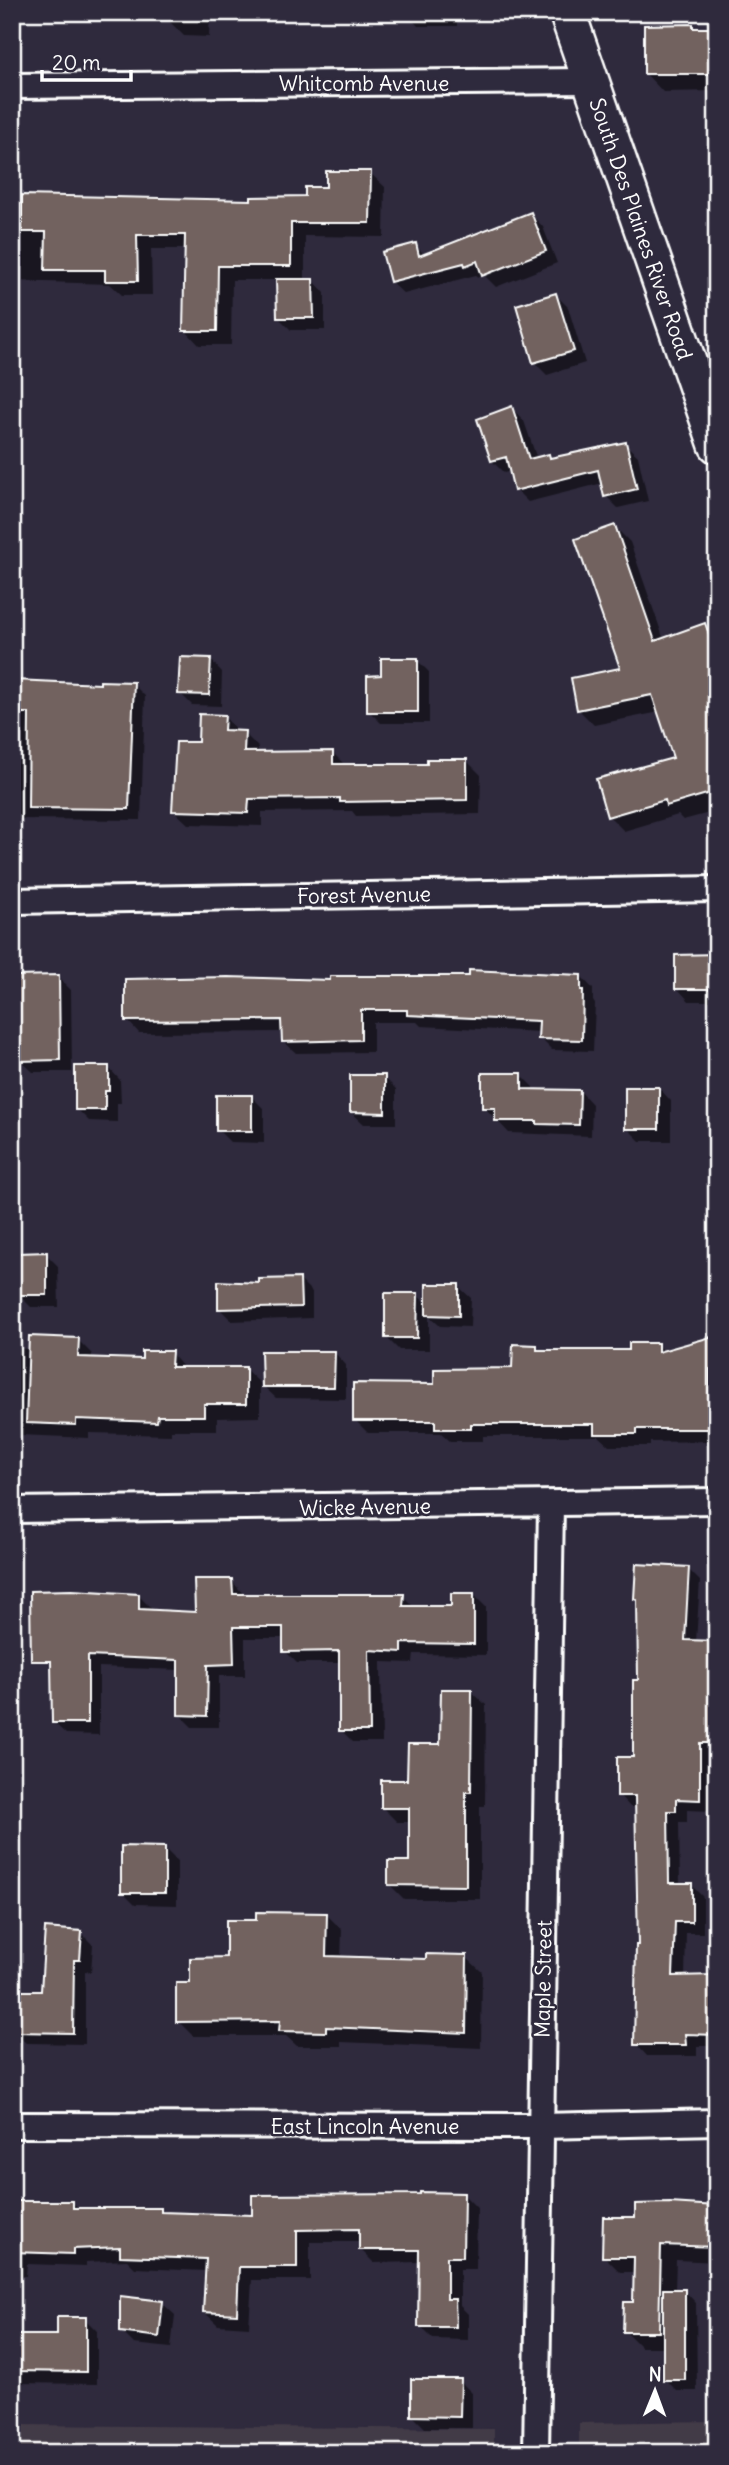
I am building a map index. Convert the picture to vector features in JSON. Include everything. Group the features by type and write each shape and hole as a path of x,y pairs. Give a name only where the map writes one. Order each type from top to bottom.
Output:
{"main road":[{"name":"South Des Plaines River Road","path":"567,12 717,445"}],"street":[{"name":"Whitcomb Avenue","path":"12,86 590,81"},
{"name":"Forest Avenue","path":"12,901 717,889"},
{"name":"Wicke Avenue","path":"12,1510 717,1501"},
{"name":"Maple Street","path":"536,2453 551,1505"},
{"name":"East Lincoln Avenue","path":"12,2125 541,2126 717,2122"}],"shaded area":[{"path":"717,2421 717,2453 579,2453 579,2423"},
{"path":"12,2425 494,2429 494,2453 12,2453"}],"building":[{"path":"693,24 693,28 717,28 717,74 644,74 644,25"},
{"path":"326,171 371,171 370,223 291,223 291,266 218,266 217,331 183,331 185,235 137,235 138,281 105,281 105,270 45,270 46,232 22,232 22,195 251,200 251,197 305,196 305,187 326,187"},
{"path":"531,212 546,251 482,276 477,261 390,282 382,252 416,243 419,256"},
{"path":"276,279 313,279 314,318 277,318"},
{"path":"556,293 574,351 533,363 516,305"},
{"path":"512,406 529,459 549,454 550,458 626,442 637,489 604,497 598,470 514,491 506,457 491,461 477,419"},
{"path":"615,525 655,641 705,623 717,656 717,791 666,806 665,800 607,817 596,779 673,758 652,695 577,710 571,678 620,668 575,539"},
{"path":"180,657 211,658 209,695 178,694"},
{"path":"381,658 418,658 418,712 367,712 367,676 381,675"},
{"path":"15,680 100,684 100,681 134,682 129,809 28,808 29,713 14,713"},
{"path":"199,714 225,715 224,730 245,731 244,752 333,751 333,764 427,764 427,759 467,759 467,800 340,802 340,798 249,799 248,813 172,811 176,742 198,742"},
{"path":"717,954 717,989 675,989 675,955"},
{"path":"469,970 581,975 582,1040 538,1039 539,1021 407,1015 407,1010 361,1010 361,1040 282,1042 281,1020 125,1021 125,979 228,977 330,980 330,976 469,976"},
{"path":"59,975 60,1060 19,1061 18,1022 12,1022 12,976"},
{"path":"75,1066 109,1066 109,1091 105,1091 105,1110 75,1110"},
{"path":"482,1073 522,1073 522,1089 580,1090 579,1125 495,1121 495,1108 482,1108"},
{"path":"350,1075 385,1075 385,1113 350,1112"},
{"path":"625,1087 659,1087 659,1129 625,1129"},
{"path":"216,1095 252,1095 252,1131 216,1131"},
{"path":"47,1252 47,1295 17,1295 17,1253"},
{"path":"300,1278 301,1307 218,1309 218,1281 259,1283 259,1279"},
{"path":"426,1284 459,1284 459,1316 426,1315"},
{"path":"385,1293 418,1293 417,1338 385,1338"},
{"path":"29,1336 79,1338 78,1357 142,1359 142,1351 172,1351 171,1367 246,1367 246,1404 204,1404 204,1416 158,1416 157,1422 76,1419 76,1425 26,1423"},
{"path":"711,1337 717,1356 717,1367 710,1369 710,1429 637,1429 637,1434 594,1434 594,1424 471,1424 471,1429 435,1429 435,1421 353,1421 353,1383 434,1384 434,1369 512,1368 513,1344 537,1345 537,1350 629,1350 629,1343 658,1343 658,1352"},
{"path":"261,1351 335,1351 334,1387 262,1387"},
{"path":"636,1564 689,1567 685,1640 717,1641 717,1743 700,1743 700,1800 676,1799 676,1811 668,1811 669,1883 692,1883 692,1922 675,1922 673,1976 717,1975 717,2035 685,2034 686,2045 634,2045 638,1945 635,1796 617,1796 617,1757 633,1757 633,1680 638,1680 637,1600 634,1599"},
{"path":"194,1579 232,1579 233,1594 404,1594 403,1606 451,1606 451,1593 474,1593 474,1644 402,1643 402,1652 369,1650 370,1731 339,1731 339,1651 283,1652 283,1627 233,1627 234,1664 208,1665 207,1716 178,1715 178,1660 88,1656 88,1723 52,1723 51,1661 31,1661 30,1591 72,1590 139,1594 139,1609 195,1612"},
{"path":"441,1689 472,1689 471,1792 466,1792 466,1886 388,1885 388,1861 409,1861 409,1808 381,1808 381,1780 407,1780 408,1744 440,1744"},
{"path":"121,1846 165,1847 165,1893 121,1893"},
{"path":"256,1912 327,1913 326,1956 426,1959 426,1954 467,1955 466,2033 326,2027 326,2032 279,2031 280,2021 176,2022 176,1983 190,1983 190,1958 226,1957 226,1920 256,1920"},
{"path":"45,1928 82,1931 80,1960 74,1960 73,2033 12,2032 12,1991 41,1991"},
{"path":"464,2193 463,2257 447,2257 447,2299 455,2299 456,2327 418,2327 419,2250 359,2250 359,2229 297,2230 297,2267 239,2267 237,2314 203,2312 206,2259 120,2256 120,2247 73,2249 73,2254 12,2252 12,2201 73,2201 73,2208 161,2208 161,2212 252,2215 252,2195"},
{"path":"635,2204 717,2206 717,2247 661,2245 659,2332 623,2332 624,2302 633,2302 634,2257 602,2257 603,2217 635,2217"},
{"path":"663,2289 685,2289 685,2380 663,2380"},
{"path":"120,2296 163,2301 159,2337 120,2332"},
{"path":"57,2317 86,2317 86,2372 12,2371 12,2335 57,2335"},
{"path":"411,2379 461,2379 460,2417 411,2416"}]}
